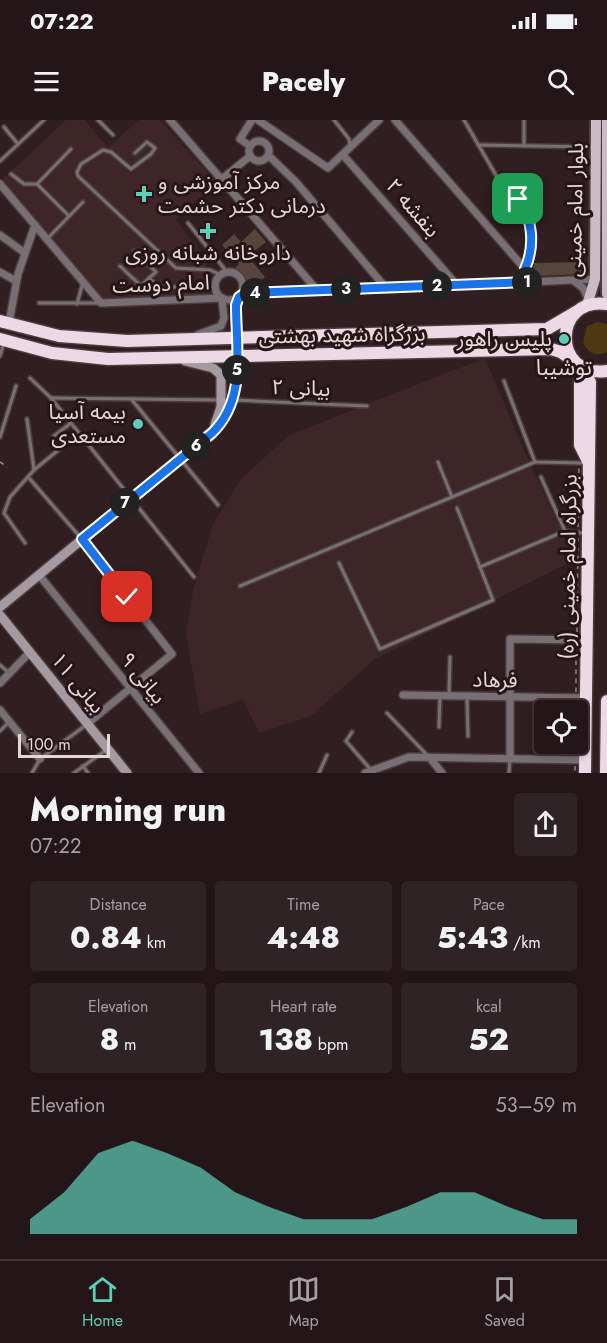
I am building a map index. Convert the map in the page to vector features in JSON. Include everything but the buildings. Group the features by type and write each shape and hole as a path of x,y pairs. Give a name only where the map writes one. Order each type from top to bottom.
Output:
{"highway":[{"path":"584,306 607,304"},
{"name":"بزرگراه شهید بهشتی","path":"4,322 59,336 117,341 173,340 547,329 584,306"},
{"name":"بزرگراه امام خمینی (ره)","path":"584,306 568,323 565,337 568,351 577,363 580,372 580,447 584,463 581,698 585,773"},
{"name":"بزرگراه شهید بهشتی","path":"3,340 61,354 117,359 551,349 561,352 590,371 607,371"},
{"path":"117,341 117,359"},
{"path":"606,773 607,701"}],"main road":[{"name":"بلوار امام خمینی","path":"596,120 602,279 607,294"},
{"name":"بلوار امام خمینی","path":"584,306 602,279 606,243 607,120"}],"street":[{"path":"170,120 317,290"},
{"path":"250,146 240,139 252,120"},
{"path":"258,120 328,168 379,120"},
{"path":"395,120 525,269 530,282"},
{"path":"250,146 256,141 264,142 270,148 269,156"},
{"path":"250,146 250,156"},
{"name":"بنفشه ۲","path":"343,154 457,285"},
{"path":"222,179 250,156"},
{"path":"250,156 258,162 269,156"},
{"path":"269,156 296,182 387,288"},
{"path":"0,184 101,303"},
{"path":"4,322 35,225"},
{"path":"0,235 25,253"},
{"path":"0,272 16,281"},
{"path":"173,340 219,328 224,320 222,299 215,287 224,274 240,277 251,288 261,292"},
{"path":"0,607 212,433 224,418 237,387 236,305 243,285 240,277"},
{"path":"222,299 230,300 261,292 602,279"},
{"path":"572,280 583,288 584,306"},
{"name":"امام دوست","path":"101,303 222,299"},
{"path":"174,358 216,369 222,380 219,417 212,433"},
{"path":"82,539 172,654 87,724"},
{"name":"بیانی ۹","path":"39,575 199,773"},
{"name":"بیانی ۱۱","path":"0,615 127,773"},
{"path":"510,759 510,639 582,640"},
{"path":"0,683 30,652"},
{"name":"فرهاد","path":"403,695 581,698"},
{"path":"0,710 40,759"},
{"path":"373,771 409,757 585,760"},
{"path":"430,758 442,773"}],"lane":[{"path":"0,161 44,120"},
{"path":"98,120 113,135"},
{"path":"334,120 349,139 350,148"},
{"path":"464,120 501,184 527,211 530,257 525,269"},
{"path":"524,120 525,146"},
{"path":"4,127 18,144"},
{"path":"135,153 147,142 155,148 151,154 131,169 111,152 103,150 81,165 77,172 78,176 176,268 210,270 224,274"},
{"path":"477,145 596,147"},
{"path":"37,184 41,176 71,149"},
{"path":"11,174 20,183 37,184 69,216"},
{"path":"47,239 82,202"},
{"path":"188,223 224,274"},
{"path":"120,266 141,286 156,272 134,251"},
{"path":"149,278 159,287 215,287"},
{"path":"77,304 83,281"},
{"path":"39,303 101,303"},
{"path":"0,356 3,340"},
{"path":"30,378 51,398 194,577"},
{"path":"504,381 535,462"},
{"path":"0,437 2,422 16,386"},
{"path":"51,398 221,400"},
{"path":"132,399 218,505"},
{"name":"بیانی ۲","path":"233,400 367,406"},
{"path":"27,419 34,470"},
{"path":"54,436 70,423"},
{"path":"4,511 10,497 34,470 79,433"},
{"path":"438,462 452,497"},
{"path":"240,586 535,462 584,463"},
{"path":"541,477 565,531"},
{"path":"29,478 82,539"},
{"path":"0,508 25,543"},
{"path":"339,563 380,649 493,600 458,508"},
{"path":"480,567 565,531 583,533"},
{"path":"449,695 450,657"},
{"path":"0,665 9,673"},
{"path":"440,695 440,727"},
{"path":"467,696 468,736"},
{"path":"387,713 430,758"},
{"path":"0,731 10,722"},
{"path":"32,773 40,759 87,724"},
{"path":"352,732 346,741 373,771"},
{"path":"74,773 107,749"},
{"path":"319,773 327,754"},
{"path":"509,773 510,759"},
{"path":"83,766 88,773"}],"path":[{"path":"0,462 8,467"},
{"path":"581,698 584,463"}],"shaded area":[{"name":"مرکز آموزشی و ‌درمانی دکتر حشمت","path":"66,120 85,120 108,148 139,120 160,120 217,183 176,220 202,253 208,270 211,297 102,299 2,180"},
{"path":"597,322 607,324 607,352 599,354 589,351 583,342 587,326"},
{"path":"485,358 524,450 575,560 375,659 311,716 259,733 243,700 200,714 186,635 193,590 213,524 240,480 289,435"}],"place":[{"name":"مرکز آموزشی و ‌درمانی دکتر حشمت","path":"144,194"},
{"name":"داروخانه شبانه روزی","path":"208,231"},
{"name":"پلیس راهور","path":"564,339"},
{"name":"بیمه آسیا مستعدی","path":"138,424"}],"district":[{"name":"توشیبا","path":"564,367"}],"route":[{"path":"127,597 82,539 212,433 224,418 236,392 236,305 241,294 530,282 525,269 530,257 530,230 527,211 518,199"}]}
